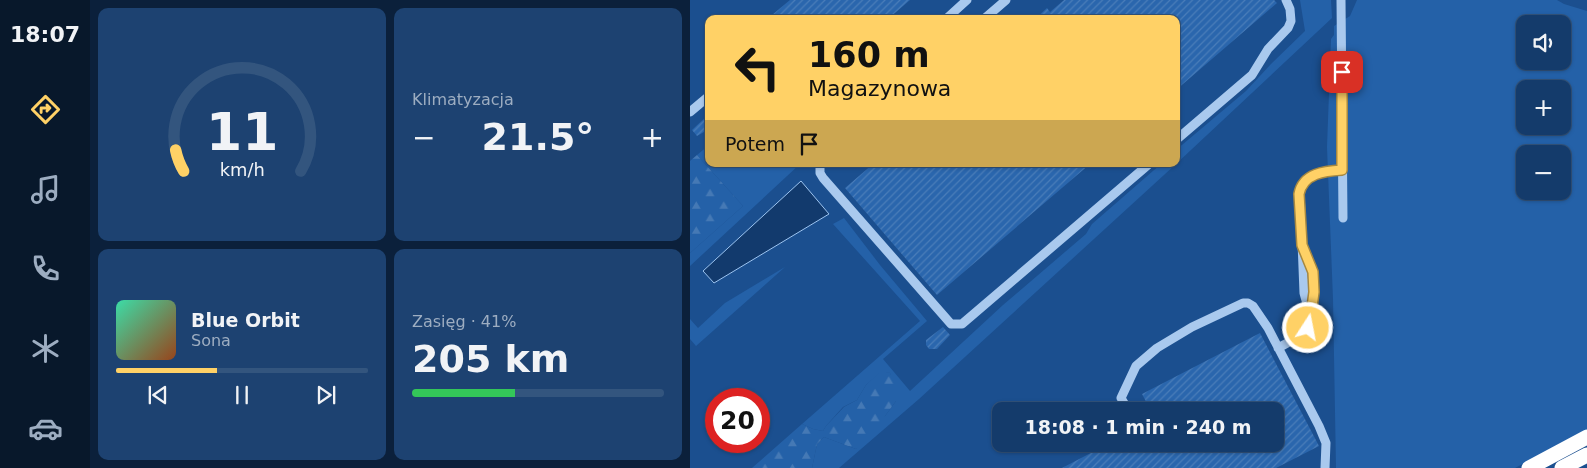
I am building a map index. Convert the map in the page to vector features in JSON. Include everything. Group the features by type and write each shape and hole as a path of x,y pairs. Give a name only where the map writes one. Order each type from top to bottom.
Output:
{"highway":[{"path":"1529,468 1587,437"},
{"path":"1562,468 1587,455"}],"street":[{"path":"951,15 968,0"},
{"path":"989,15 1006,0"},
{"path":"1180,137 1252,76 1268,49 1288,28 1291,20 1290,9 1286,0"},
{"path":"1341,0 1342,218"},
{"path":"690,112 705,99"},
{"path":"820,167 820,173 823,178 952,324 962,324 1145,167"},
{"path":"1278,348 1304,334 1310,322 1314,292 1313,272 1302,245 1299,199 1301,187 1310,177 1318,172 1342,170"},
{"path":"1123,402 1121,398 1127,383 1140,362 1156,348 1182,332 1248,302 1253,306 1268,328 1324,438 1327,454 1325,468"}],"green space":[{"path":"1300,0 1331,0 1332,18 1180,160 1180,147 1246,91 1305,31"},
{"path":"1357,0 1557,0 1587,11 1587,430 1515,468 1336,468 1333,299 1327,147 1331,39 1334,35 1334,26 1350,16"},
{"path":"705,148 705,164 697,155"},
{"path":"697,155 705,164 705,167 708,167 743,206 690,253 690,161"},
{"path":"708,167 797,167 690,266 690,253 743,206"},
{"path":"1158,167 1173,167 919,399 839,468 812,468 817,444 824,437 856,449 885,416 896,401 890,373 881,372 866,385 857,400 843,407 823,431 802,424 920,321 833,224 844,218 927,321 883,359 910,391 1003,305 1086,234 1092,224"},
{"path":"785,267 696,346 690,339 690,319 698,328 725,303"},
{"path":"881,371 890,373 896,388 896,401 885,416 883,425 859,447 856,449 824,437 817,444 812,468 752,468 802,424 823,431 844,407 857,400 866,385"}],"shaded area":[{"path":"801,181 829,214 714,283 703,271"}],"building":[{"path":"790,0 910,0 893,15 772,15"},
{"path":"1064,0 1274,0 1277,3 1180,87 1180,15 1039,15 1047,8 1050,12"},
{"path":"705,118 705,131 697,136 692,130"},
{"path":"870,167 1086,167 937,295 845,188"},
{"path":"943,327 950,335 937,349 929,349 926,345 926,340"},
{"path":"1260,333 1319,446 1276,468 1062,468 1093,452 1284,452 1284,402 1146,402 1142,394"}],"route":[{"path":"1308,328 1314,292 1313,272 1302,245 1299,194 1301,187 1314,174 1322,171 1342,170 1342,72"}]}
